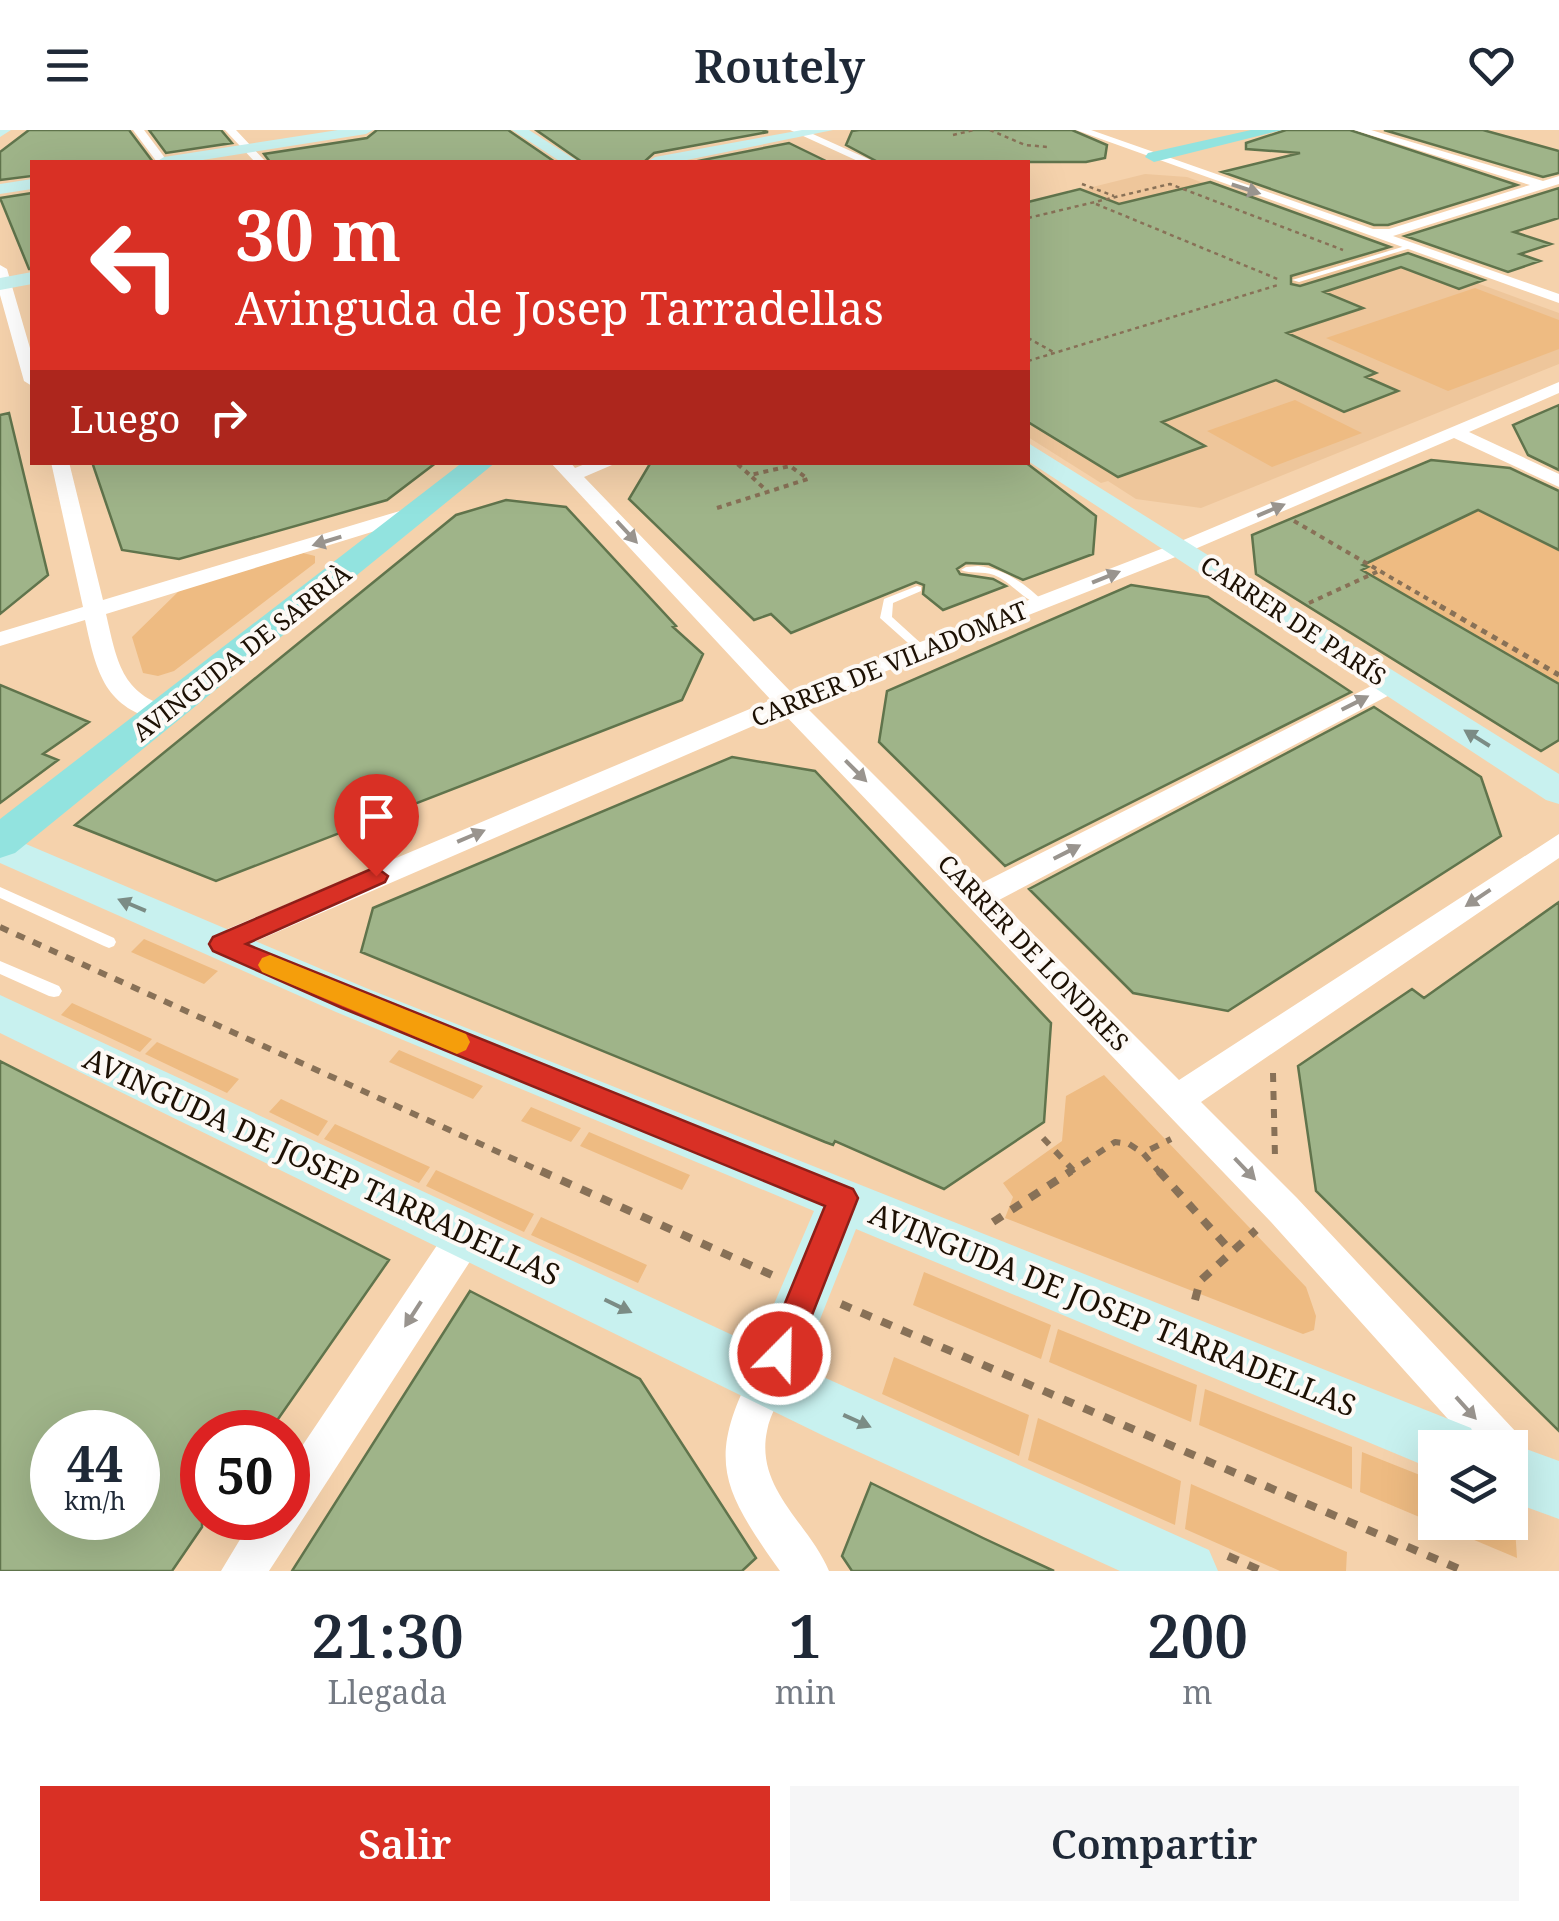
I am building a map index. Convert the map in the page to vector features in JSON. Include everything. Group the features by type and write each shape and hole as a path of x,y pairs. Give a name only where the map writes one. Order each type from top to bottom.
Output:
{"main road":[{"path":"177,160 366,130"},
{"path":"519,130 568,160"},
{"path":"664,160 826,130"},
{"path":"1154,157 1274,130"},
{"path":"0,189 30,184"},
{"path":"2,279 30,278"},
{"name":"CARRER DE PARÍS","path":"1030,451 1559,791"},
{"name":"AVINGUDA DE SARRIÀ","path":"0,845 478,465"},
{"name":"AVINGUDA DE JOSEP TARRADELLAS","path":"0,845 351,1000 1418,1434"},
{"name":"AVINGUDA DE JOSEP TARRADELLAS","path":"0,1014 768,1380 1188,1571"},
{"path":"768,1380 843,1198"}],"street":[{"path":"138,130 162,160"},
{"path":"230,130 260,160"},
{"path":"1081,130 1412,241 1522,192 1559,180"},
{"path":"1359,130 1559,189"},
{"path":"800,132 864,160"},
{"path":"1508,174 1522,192"},
{"path":"1337,216 1559,299"},
{"path":"2,279 30,374"},
{"name":"CARRER DE VILADOMAT","path":"221,944 787,702 1181,548 1559,386"},
{"path":"1453,431 1559,481"},
{"path":"61,465 83,551 92,610 128,700 163,714"},
{"name":"CARRER DE LONDRES","path":"567,468 787,702 1178,1099 1386,1318 1529,1477"},
{"path":"0,638 420,511"},
{"path":"980,897 1393,684"},
{"path":"1178,1099 1559,844"},
{"path":"310,1471 467,1234"},
{"path":"768,1380 746,1428 747,1478 807,1571"},
{"path":"243,1571 263,1540"}],"lane":[{"path":"1296,280 1412,241"},
{"path":"966,570 987,566 1006,574 1040,603"},
{"path":"918,589 888,601 886,618 921,650"},
{"path":"0,892 109,942"},
{"path":"0,966 54,992"}],"path":[{"path":"953,134 974,130"},
{"path":"990,130 1025,145 1048,147"},
{"path":"1082,184 1116,197"},
{"path":"1030,218 1170,184 1367,259"},
{"path":"1030,360 1286,283 1094,202"},
{"path":"1030,339 1055,353"},
{"path":"738,465 768,492"},
{"path":"716,508 808,479 790,466 750,475"},
{"path":"1290,518 1559,675"},
{"path":"1298,608 1380,570"},
{"path":"0,927 776,1277"},
{"path":"1273,1068 1275,1161"},
{"path":"1042,1138 1073,1170"},
{"path":"1143,1153 1171,1138"},
{"path":"992,1222 1114,1142 1129,1144 1143,1153 1230,1250"},
{"path":"1194,1300 1200,1281 1256,1230"},
{"path":"828,1300 1464,1571"}],"shaded area":[{"path":"1145,174 1187,177 1559,313 1559,364 1201,508 1136,499 1108,481 1101,483 1030,438 1030,203"},
{"path":"1475,288 1559,320 1559,349 1448,391 1326,338"},
{"path":"1295,400 1362,433 1272,467 1207,431"},
{"path":"1402,472 1559,550 1559,684 1300,601 1367,567 1284,521 1296,515 1375,559 1455,521 1377,480"},
{"path":"303,553 315,556 315,563 174,671 158,676 143,673 132,637 181,589"},
{"path":"144,939 218,971 204,984 131,952"},
{"path":"72,1003 152,1039 140,1052 61,1015"},
{"path":"157,1042 239,1079 227,1093 145,1054"},
{"path":"399,1050 483,1086 473,1099 389,1062"},
{"path":"1104,1075 1306,1287 1316,1316 1314,1330 1303,1334 1005,1218 1013,1197 1003,1183 1062,1141 1066,1096"},
{"path":"281,1099 328,1121 318,1136 269,1112"},
{"path":"531,1107 581,1128 571,1142 521,1121"},
{"path":"335,1124 430,1167 419,1183 324,1139"},
{"path":"589,1132 690,1175 682,1190 580,1146"},
{"path":"436,1170 534,1214 524,1232 426,1186"},
{"path":"541,1217 647,1265 638,1283 531,1235"},
{"path":"924,1272 1051,1325 1041,1359 913,1305"},
{"path":"1058,1329 1197,1385 1191,1422 1049,1362"},
{"path":"894,1357 1029,1415 1019,1456 882,1394"},
{"path":"1205,1389 1352,1447 1352,1489 1199,1425"},
{"path":"1038,1418 1181,1481 1175,1525 1028,1460"},
{"path":"1362,1452 1418,1474 1418,1516 1360,1492"},
{"path":"1191,1484 1347,1552 1346,1571 1280,1571 1185,1529"},
{"path":"1474,1540 1516,1540 1517,1558"}],"building":[{"path":"29,130 129,130 152,160 30,160 30,176 0,180 0,152"},
{"path":"149,130 221,130 232,143 166,153"},
{"path":"377,130 508,130 552,160 268,160 264,154 367,138"},
{"path":"536,130 768,132 654,153 646,160 579,160"},
{"path":"1072,130 1107,145 1105,158 1086,162 874,160 846,145 852,131"},
{"path":"1286,130 1350,130 1517,185 1388,225 1374,225 1222,172 1300,153 1246,149 1246,143"},
{"path":"1384,130 1483,130 1559,151 1559,173 1543,177"},
{"path":"789,143 824,160 703,160"},
{"path":"1210,182 1390,247 1291,276 1291,284 1300,286 1408,253 1484,280 1459,289 1401,267 1324,292 1363,308 1287,333 1376,373 1366,377 1398,391 1344,412 1276,380 1162,422 1205,446 1118,477 1030,423 1030,202 1080,189 1119,204"},
{"path":"1559,188 1559,218 1514,232 1551,244 1520,254 1540,261 1508,272 1405,236"},
{"path":"30,193 30,269 29,269 0,198"},
{"path":"1559,405 1559,470 1528,455 1513,425"},
{"path":"9,413 48,575 0,614 0,415"},
{"path":"1431,460 1510,468 1559,491 1559,550 1478,510 1363,565 1368,567 1362,570 1559,684 1559,740 1541,751 1256,574 1252,535"},
{"path":"93,465 433,465 387,500 179,559 122,550"},
{"path":"649,465 1029,465 1096,516 1093,554 1023,580 989,564 966,563 957,569 960,574 993,579 1006,586 943,610 923,594 924,585 916,582 791,633 771,614 754,620 629,499"},
{"path":"506,500 566,507 676,626 673,627 703,654 682,700 216,881 75,825 456,515"},
{"path":"1131,585 1208,597 1351,692 1005,866 879,742 887,691"},
{"path":"0,685 89,722 43,754 58,760 0,803"},
{"path":"1374,707 1481,777 1501,836 1228,1011 1133,993 1029,889"},
{"path":"732,757 815,771 1051,1023 1044,1122 944,1189 835,1141 833,1145 825,1142 361,952 373,908"},
{"path":"1559,902 1559,1431 1316,1191 1298,1066 1412,989 1424,998"},
{"path":"0,1061 389,1260 284,1410 180,1410 180,1540 193,1540 172,1571 0,1571"},
{"path":"470,1291 640,1379 756,1558 742,1571 292,1571"},
{"path":"871,1483 1054,1571 852,1571 842,1556"}],"slow traffic":[{"path":"270,965 457,1042"}],"route":[{"path":"376,876 221,944 843,1198 780,1354"}]}
